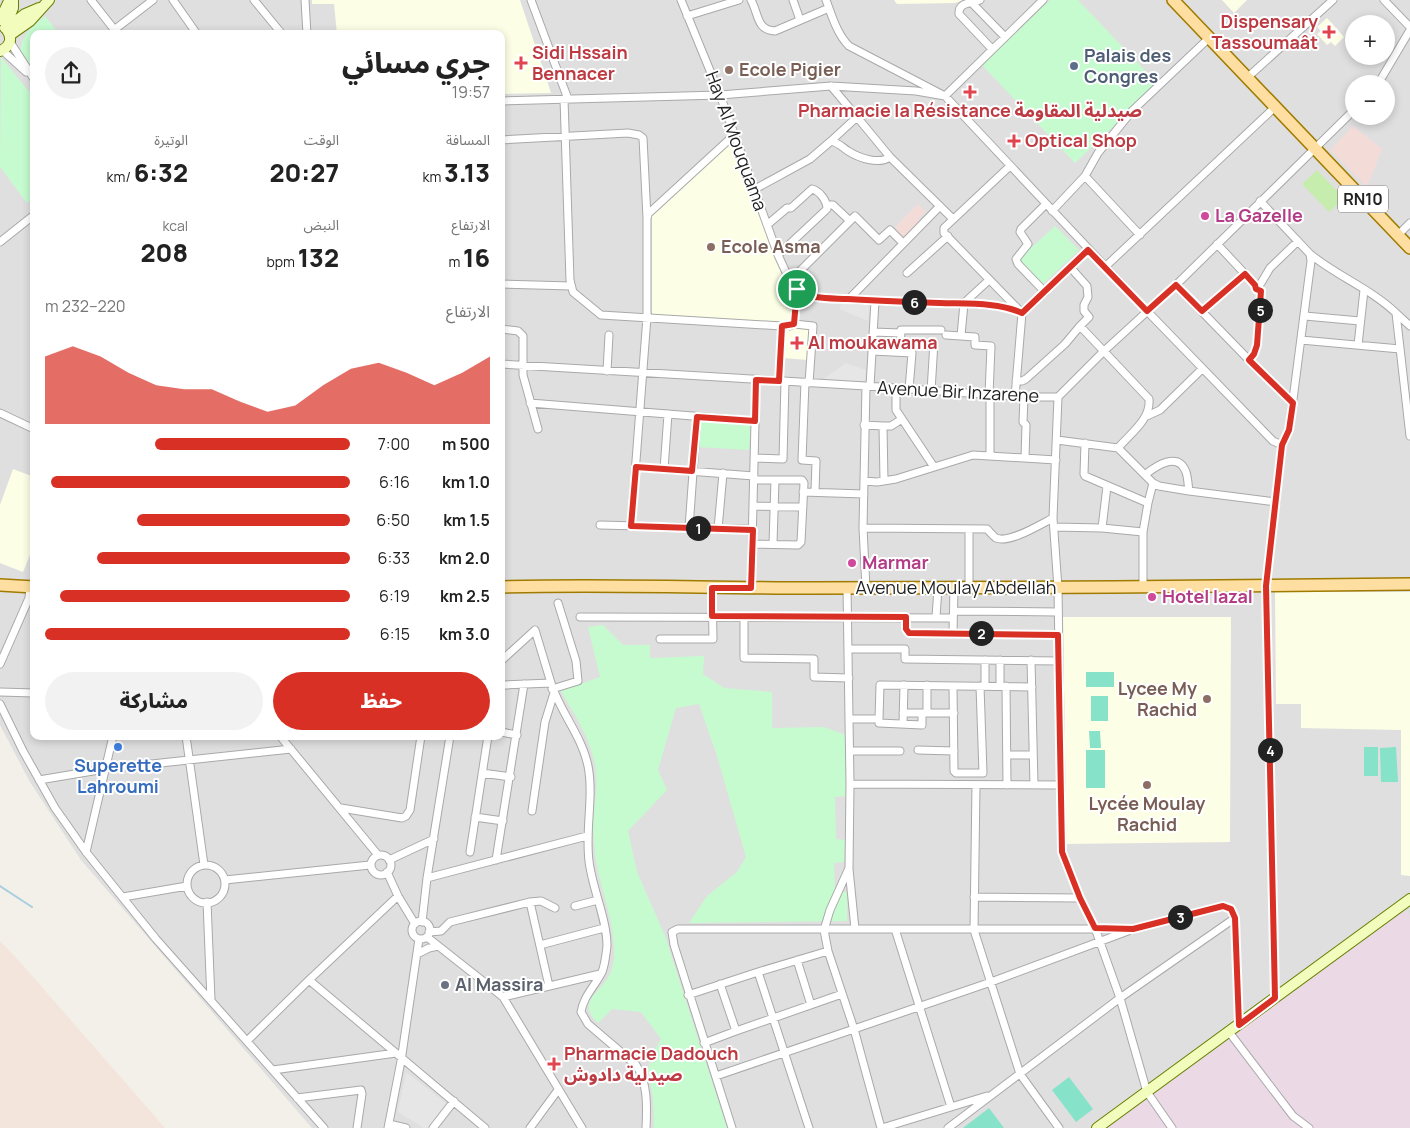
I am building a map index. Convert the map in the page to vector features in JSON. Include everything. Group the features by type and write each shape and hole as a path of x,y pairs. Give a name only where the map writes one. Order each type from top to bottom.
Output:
{"main road":[{"name":"RN10","path":"1173,0 1248,78 1274,108 1410,248"},
{"name":"Avenue Moulay Abdellah","path":"505,587 571,585 712,588 1058,588 1410,584"},
{"path":"0,585 30,587"}],"street":[{"path":"4,25 13,8 11,0"},
{"path":"11,0 4,25 8,46 1,51 30,76"},
{"path":"91,0 114,30"},
{"path":"118,30 154,0"},
{"path":"172,0 194,30"},
{"path":"254,0 279,30"},
{"path":"305,0 307,30"},
{"path":"531,0 566,99 571,286 574,292 601,315 782,326 794,324 813,326 802,460 816,461 814,492"},
{"name":"Hay Al Mouquama","path":"681,0 720,94 778,255 790,281 797,289 803,294 813,297 1010,307 1022,313"},
{"path":"687,16 739,0"},
{"path":"751,0 763,28 768,31 775,31 800,20 827,4 842,38 849,46 945,96 1202,369 1273,441 1282,445"},
{"path":"793,0 800,20"},
{"path":"980,0 962,5 958,9 959,15 992,49"},
{"path":"945,96 1043,0"},
{"path":"1248,78 1333,0"},
{"path":"1383,75 1410,28 1384,0"},
{"path":"971,2 1005,37"},
{"path":"4,25 30,21 46,3"},
{"path":"4,25 30,73"},
{"path":"1052,211 1085,176 1098,153 1132,111 1209,38"},
{"path":"505,101 720,94 831,86 916,91 945,96"},
{"path":"831,86 890,157 954,219"},
{"path":"1105,267 1274,108"},
{"path":"754,189 810,159 857,117"},
{"name":"Avenue Bir Inzarene","path":"505,364 807,382 1015,397 1058,397 1104,351 1176,285 1260,201 1316,150 1345,119"},
{"path":"505,140 628,133 640,135 642,138 647,219 647,317 631,526"},
{"path":"647,219 648,214 734,136"},
{"path":"832,140 848,151 868,159 883,161 890,157"},
{"path":"1010,166 944,228 944,233 1022,313"},
{"path":"1085,176 1140,235"},
{"path":"767,225 787,208 791,208 812,189 818,192 826,201 827,209 778,255"},
{"path":"1260,201 1310,254 1326,267 1384,302 1410,326"},
{"path":"1044,292 1018,264 1016,259 1028,244 1020,232 1021,229 1046,204"},
{"path":"827,205 833,205 850,221"},
{"path":"849,299 940,206"},
{"path":"790,281 855,216 879,240 890,230 903,244"},
{"path":"0,242 30,218"},
{"path":"1398,235 1410,223"},
{"path":"907,273 948,236"},
{"path":"1249,360 1254,354 1257,345 1261,291 1256,289 1258,284 1270,268 1298,241"},
{"path":"1217,244 1245,274 1258,284"},
{"path":"1015,397 1022,313 1088,250"},
{"path":"1275,998 1266,586 1282,445 1289,430 1305,316 1311,270 1310,254"},
{"path":"1016,381 1026,379 1064,344 1089,317 1084,311 1084,305 1088,297 1087,286 1070,267"},
{"path":"1202,311 1245,274"},
{"path":"961,336 964,304 989,280"},
{"path":"505,284 571,286"},
{"path":"1176,285 1293,403"},
{"path":"794,324 797,289"},
{"path":"1358,345 1364,290"},
{"path":"866,588 863,528 864,425 876,301"},
{"path":"1396,313 1410,436"},
{"path":"1305,316 1360,321"},
{"path":"754,458 783,459 782,326"},
{"path":"1080,326 1149,399 1150,406 1147,416"},
{"path":"505,330 521,333 523,336 523,375 538,429"},
{"path":"873,332 900,333 901,330 943,332 975,337 975,345 991,346 990,456"},
{"path":"900,333 900,352"},
{"path":"607,371 609,335"},
{"path":"1301,340 1400,349"},
{"path":"931,391 934,342"},
{"path":"872,351 912,353 909,389"},
{"path":"1118,448 1147,416 1160,410 1202,369"},
{"path":"751,588 756,380"},
{"path":"896,388 896,410 934,467"},
{"path":"1024,397 1023,422 1026,425 1025,458"},
{"path":"1058,397 1053,518 1058,588 1062,852 1080,898 1100,941 1120,998 1147,1092 1172,1128"},
{"path":"530,403 755,421"},
{"path":"0,413 30,426"},
{"path":"664,469 668,414"},
{"path":"689,528 697,417"},
{"path":"864,425 891,426 902,419"},
{"path":"883,426 884,482"},
{"path":"1057,440 1118,448 1159,486 1189,492 1276,502"},
{"path":"1085,443 1084,474 1090,480 1148,503"},
{"path":"864,481 884,482 973,455 1056,460"},
{"path":"1146,474 1162,463 1168,461 1178,463 1183,466 1187,474 1189,492"},
{"path":"636,467 775,480 802,480 804,483 801,542 798,545 752,544"},
{"path":"718,528 723,474"},
{"path":"773,544 775,480"},
{"path":"1143,587 1144,532 1148,503 1154,483"},
{"path":"1102,528 1107,486"},
{"path":"803,492 864,494"},
{"path":"753,506 803,507"},
{"path":"863,528 987,529 995,537 1002,539 1011,538 1053,518"},
{"path":"600,525 753,530"},
{"path":"1054,527 1102,528 1144,532"},
{"path":"968,588 969,530"},
{"path":"660,638 712,639 712,588"},
{"path":"847,588 850,719 849,868 855,929"},
{"path":"936,618 938,588"},
{"path":"953,633 954,588"},
{"path":"0,664 30,594"},
{"path":"505,685 524,684 552,688 578,681 576,661 558,603"},
{"path":"580,617 848,616 936,618 954,614 1058,612"},
{"path":"744,616 744,658 814,659 814,677 849,678"},
{"path":"906,617 906,629 909,633 1058,635"},
{"path":"505,657 535,630 552,688 582,747 588,766 587,836 589,862 607,945 605,962 583,1002 581,1012 588,1024 640,1070 646,1091 646,1128"},
{"path":"848,649 904,649 905,659 1059,661"},
{"path":"985,660 983,686 983,773 980,785 974,930 1020,1074 1058,1128"},
{"path":"1000,660 1007,755 1007,785"},
{"path":"1031,660 1034,785"},
{"path":"496,860 524,684"},
{"path":"927,685 922,725 879,723 879,685 927,685 1032,687"},
{"path":"903,724 904,685"},
{"path":"953,686 955,773 983,773"},
{"path":"532,811 552,688"},
{"path":"0,692 30,693"},
{"path":"0,704 23,751 55,808 86,852 156,939 324,1128"},
{"path":"904,713 954,713"},
{"path":"850,719 879,718"},
{"path":"505,733 517,735"},
{"path":"86,852 112,740"},
{"path":"187,740 204,865"},
{"path":"283,740 378,855"},
{"path":"341,808 402,818 406,816 410,810 420,740"},
{"path":"442,931 425,936 413,934 412,929 418,923 427,878 449,740"},
{"path":"470,852 487,740"},
{"path":"39,780 105,769 291,749"},
{"path":"918,750 954,751"},
{"path":"850,751 900,751"},
{"path":"1007,755 1033,755"},
{"path":"482,772 510,777"},
{"path":"850,784 1061,785"},
{"path":"475,818 503,821"},
{"path":"427,878 587,836"},
{"path":"390,860 434,838"},
{"path":"378,855 384,855 390,860 391,866 387,872 378,874 373,871 370,865 372,859 378,855"},
{"path":"204,865 216,867 222,873 225,880 221,895 215,900 207,902 199,901 193,897 187,886 188,876 191,872 204,865"},
{"path":"225,880 370,865"},
{"path":"849,868 830,910 824,930 828,952 854,1029 881,1128 991,1095"},
{"path":"387,872 398,896 418,923 428,927 417,954 388,1126 406,1128"},
{"path":"123,897 187,886"},
{"path":"248,1041 398,896"},
{"path":"974,897 1080,898"},
{"path":"575,906 598,900"},
{"path":"439,947 442,931 450,922 530,902 541,901 555,908"},
{"path":"207,902 211,1000"},
{"path":"530,902 549,986"},
{"path":"1097,1128 1409,903"},
{"path":"716,1076 992,982 1133,929 1223,906 1231,909 1235,918 1239,1025"},
{"path":"948,1128 1120,998 1235,918"},
{"path":"540,945 604,928"},
{"path":"732,1128 688,995 672,936 672,932 678,929 1133,929"},
{"path":"895,929 951,1107"},
{"path":"425,936 503,997 582,1128"},
{"path":"417,954 429,948 439,947"},
{"path":"688,995 828,952"},
{"path":"797,960 811,1005"},
{"path":"758,972 809,1128"},
{"path":"503,997 600,974"},
{"path":"310,980 485,1128"},
{"path":"720,984 736,1031"},
{"path":"704,1043 842,994"},
{"path":"1229,1032 1293,1116 1309,1128"},
{"path":"273,1070 399,1055"},
{"path":"297,1098 361,1090 362,1094 356,1128"},
{"path":"530,1128 558,1090"},
{"path":"433,1128 454,1101"}],"shaded area":[{"path":"0,0 1410,0 1410,1128 312,1128 81,860 30,782 0,725"},
{"name":"Sidi Hssain Bennacer","path":"312,0 520,0 551,93 505,94 505,30 337,30 334,4 312,4"},
{"path":"894,0 963,0 955,3 897,4"},
{"path":"1222,0 1247,0 1234,13"},
{"name":"Dispensary Tassoumaât","path":"1327,18 1344,37 1335,46 1331,42 1327,45 1317,34 1321,31 1317,27"},
{"path":"1353,126 1382,149 1367,187 1330,150"},
{"name":"Ecole Asma","path":"728,136 786,285 792,291 791,323 652,316 652,208"},
{"path":"918,204 926,212 919,218 920,221 901,239 894,233 897,230 895,227"},
{"path":"842,303 869,305 868,321 839,309"},
{"name":"Al moukawama","path":"785,327 811,328 808,360 783,358"},
{"path":"846,363 866,370 865,383 822,380"},
{"path":"13,469 30,475 30,555 23,572 0,563 0,505"},
{"path":"1275,592 1410,592 1410,876 1401,875 1401,730 1301,728 1301,704 1276,704"},
{"name":"Lycée Moulay Rachid","path":"1063,617 1231,617 1230,842 1064,844"},
{"path":"1399,901 1410,917 1410,1128 1092,1128"},
{"path":"0,941 20,962 165,1128 0,1128"},
{"path":"406,1072 447,1104 429,1128 424,1128 398,1112"}],"green space":[{"path":"1050,0 1078,0 1158,84 1075,163 981,64"},
{"path":"45,16 56,30 30,30 30,65 20,52 21,45 28,31"},
{"path":"1,57 30,93 30,201 27,203 0,167"},
{"path":"1317,170 1344,198 1329,212 1302,184"},
{"path":"1055,226 1079,250 1043,284 1019,259"},
{"path":"699,420 751,424 749,450 697,447"},
{"path":"603,625 623,645 650,645 650,658 704,656 703,674 724,688 772,692 772,728 824,727 846,735 846,796 835,797 836,839 845,840 844,862 834,863 835,892 847,892 847,921 689,923 707,896 737,872 746,857 717,756 699,704 676,708 658,770 667,790 628,831 637,872 665,936 727,1128 654,1128 653,1099 648,1070 653,1054 661,1039 641,1012 612,1009 598,1023 589,1010 592,998 611,972 614,945 595,850 593,823 596,793 595,763 588,741 561,691 600,677 588,627"},
{"path":"1086,672 1114,672 1114,687 1086,687"},
{"path":"1091,696 1108,696 1108,721 1091,721"},
{"path":"1089,731 1100,731 1101,748 1090,748"},
{"path":"1364,747 1378,747 1378,776 1364,776"},
{"path":"1396,747 1398,782 1381,782 1380,748"},
{"path":"1086,750 1105,750 1105,788 1086,788"},
{"path":"1069,1077 1093,1109 1076,1122 1052,1090"},
{"path":"989,1108 1004,1128 963,1128"}],"waterway":[{"path":"0,886 32,907"}],"place":[{"name":"Dispensary Tassoumaât","path":"1329,32"},
{"name":"Sidi Hssain Bennacer","path":"521,63"},
{"name":"Palais des Congres","path":"1074,66"},
{"name":"Ecole Pigier","path":"729,70"},
{"name":"Pharmacie la Résistance صيدلية المقاومة","path":"970,92"},
{"name":"Optical Shop","path":"1014,141"},
{"name":"La Gazelle","path":"1205,216"},
{"name":"Ecole Asma","path":"711,247"},
{"name":"Al moukawama","path":"797,343"},
{"name":"Marmar","path":"852,563"},
{"name":"Hotel Iazal","path":"1152,597"},
{"name":"Lycee My Rachid","path":"1207,699"},
{"name":"Superette Lahroumi","path":"118,747"},
{"name":"Lycée Moulay Rachid","path":"1147,785"},
{"name":"Al Massira","path":"445,985"},
{"name":"Pharmacie Dadouch صيدلية دادوش","path":"554,1064"}],"route":[{"path":"1088,250 1147,311 1176,285 1202,311 1245,274 1255,285 1257,291 1261,291 1256,351 1249,360 1293,403 1289,430 1282,445 1266,586 1275,998 1239,1025 1235,918 1231,909 1223,906 1133,929 1095,928 1080,898 1062,852 1058,635 909,633 906,629 906,617 712,616 712,588 751,588 753,530 631,526 636,467 692,471 697,417 755,421 756,380 779,381 782,326 792,326 794,324 797,289 803,294 813,297 1010,307 1022,313 1088,250"}]}
